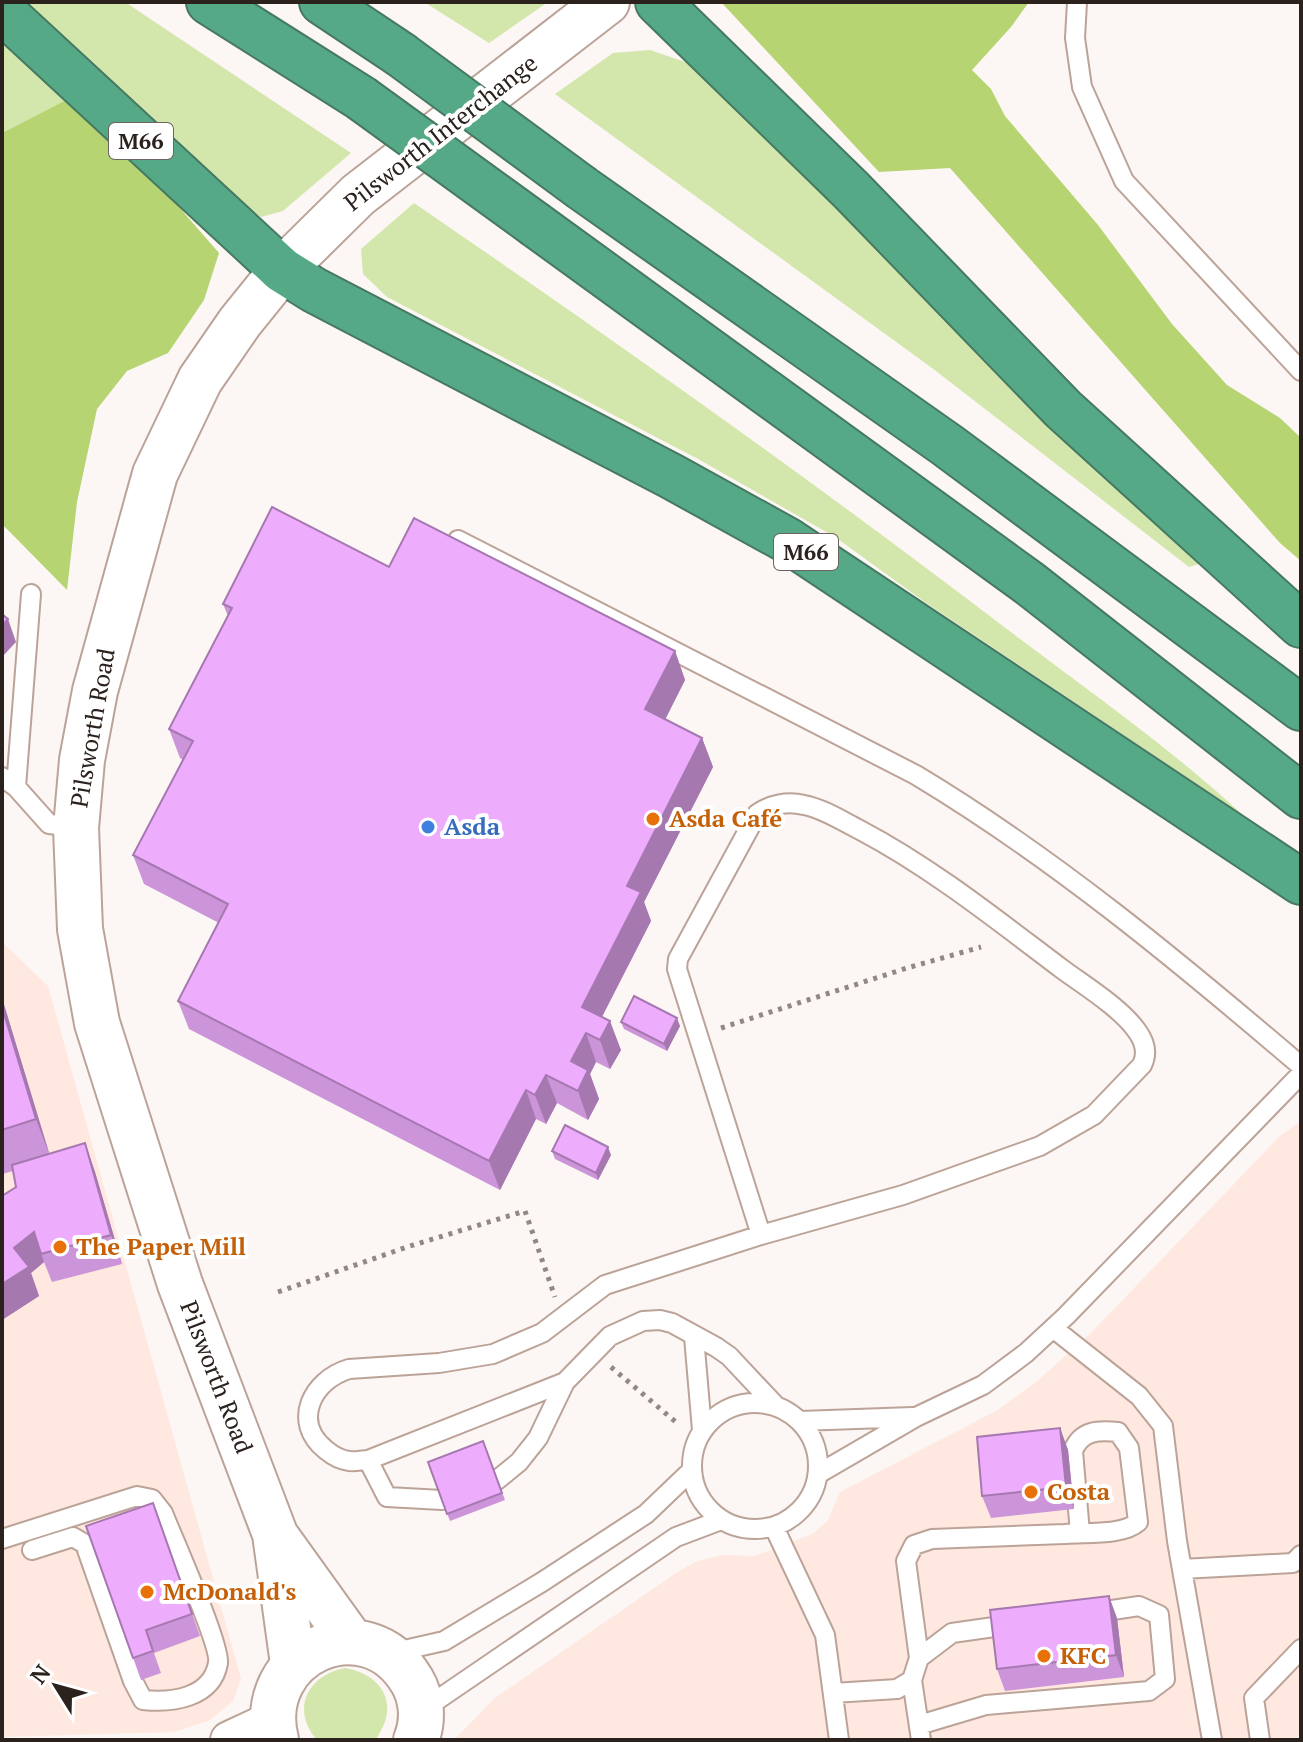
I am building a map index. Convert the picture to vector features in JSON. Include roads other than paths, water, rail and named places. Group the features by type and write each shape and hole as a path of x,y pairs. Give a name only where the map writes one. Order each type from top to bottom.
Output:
{"highway":[{"path":"209,2 361,98 1029,583 1301,796"},
{"path":"322,2 400,54 582,188 947,445 1301,708"},
{"path":"658,2 861,201 1063,409 1301,625"},
{"name":"M66","path":"2,11 282,270 314,290 787,540 1301,882"}],"street":[{"name":"Pilsworth Interchange","path":"282,270 358,195 607,2"},
{"name":"Pilsworth Road","path":"282,270 240,322 200,380 155,474 95,691 82,760 76,828 80,929 97,1023 180,1284 275,1534 293,1664"},
{"name":"Pilsworth Road","path":"275,1534 370,1648 405,1669 416,1689 419,1726"},
{"path":"229,1740 274,1730 274,1700 282,1681 293,1664 311,1651 331,1643 370,1648"}],"lane":[{"path":"1077,2 1075,38 1082,87 1124,181 1301,371"},
{"path":"458,540 916,775 983,815 1163,948 1301,1066"},
{"path":"31,594 9,782 49,824 76,828"},
{"path":"565,1382 368,1460 346,1461 318,1444 311,1432 310,1400 335,1373 349,1369 439,1363 493,1354 542,1333 605,1285 761,1235 903,1195 1040,1146 1094,1115 1142,1065 1146,1056 1144,1043 1129,1021 997,920 892,847 823,811 801,804 778,804 757,814 678,959 677,969 761,1235"},
{"path":"818,1474 916,1417 983,1385 1026,1353 1301,1074"},
{"path":"368,1460 387,1497 442,1500 497,1480 519,1462 538,1438 565,1382 610,1336 643,1321 660,1320 672,1323 729,1356 775,1405 800,1421 811,1436 818,1455 814,1492 804,1507 774,1527 747,1529 721,1520 706,1507 696,1490 691,1471 693,1450 716,1415 734,1406 755,1402 775,1405"},
{"path":"1053,1328 1139,1396 1163,1426 1182,1569 1212,1740"},
{"path":"694,1337 700,1436"},
{"path":"800,1421 916,1417"},
{"path":"1076,1615 1139,1606 1159,1615 1165,1679 1149,1691 986,1705 920,1732 912,1680 919,1658 906,1561 914,1545 932,1539 1080,1533 1132,1528 1138,1522 1129,1448 1118,1432 1102,1430 1085,1434 1076,1442 1073,1451 1080,1533"},
{"path":"370,1648 444,1641 646,1514 691,1471"},
{"path":"2,1539 137,1496 152,1499 163,1513 210,1631 219,1661 209,1684 191,1696 165,1702 143,1700 133,1681 85,1544 73,1537 32,1550"},
{"path":"419,1726 676,1537 721,1520"},
{"path":"774,1527 825,1635 839,1740"},
{"path":"1182,1569 1293,1563 1301,1555"},
{"path":"919,1658 952,1633 1030,1622"},
{"path":"1260,1740 1254,1698 1301,1649"},
{"path":"833,1693 897,1689 912,1680"}],"place":[{"name":"Asda Café","path":"653,819"},
{"name":"Asda","path":"428,827"},
{"name":"The Paper Mill","path":"60,1247"},
{"name":"Costa","path":"1031,1492"},
{"name":"McDonald's","path":"147,1592"},
{"name":"KFC","path":"1044,1656"}]}
